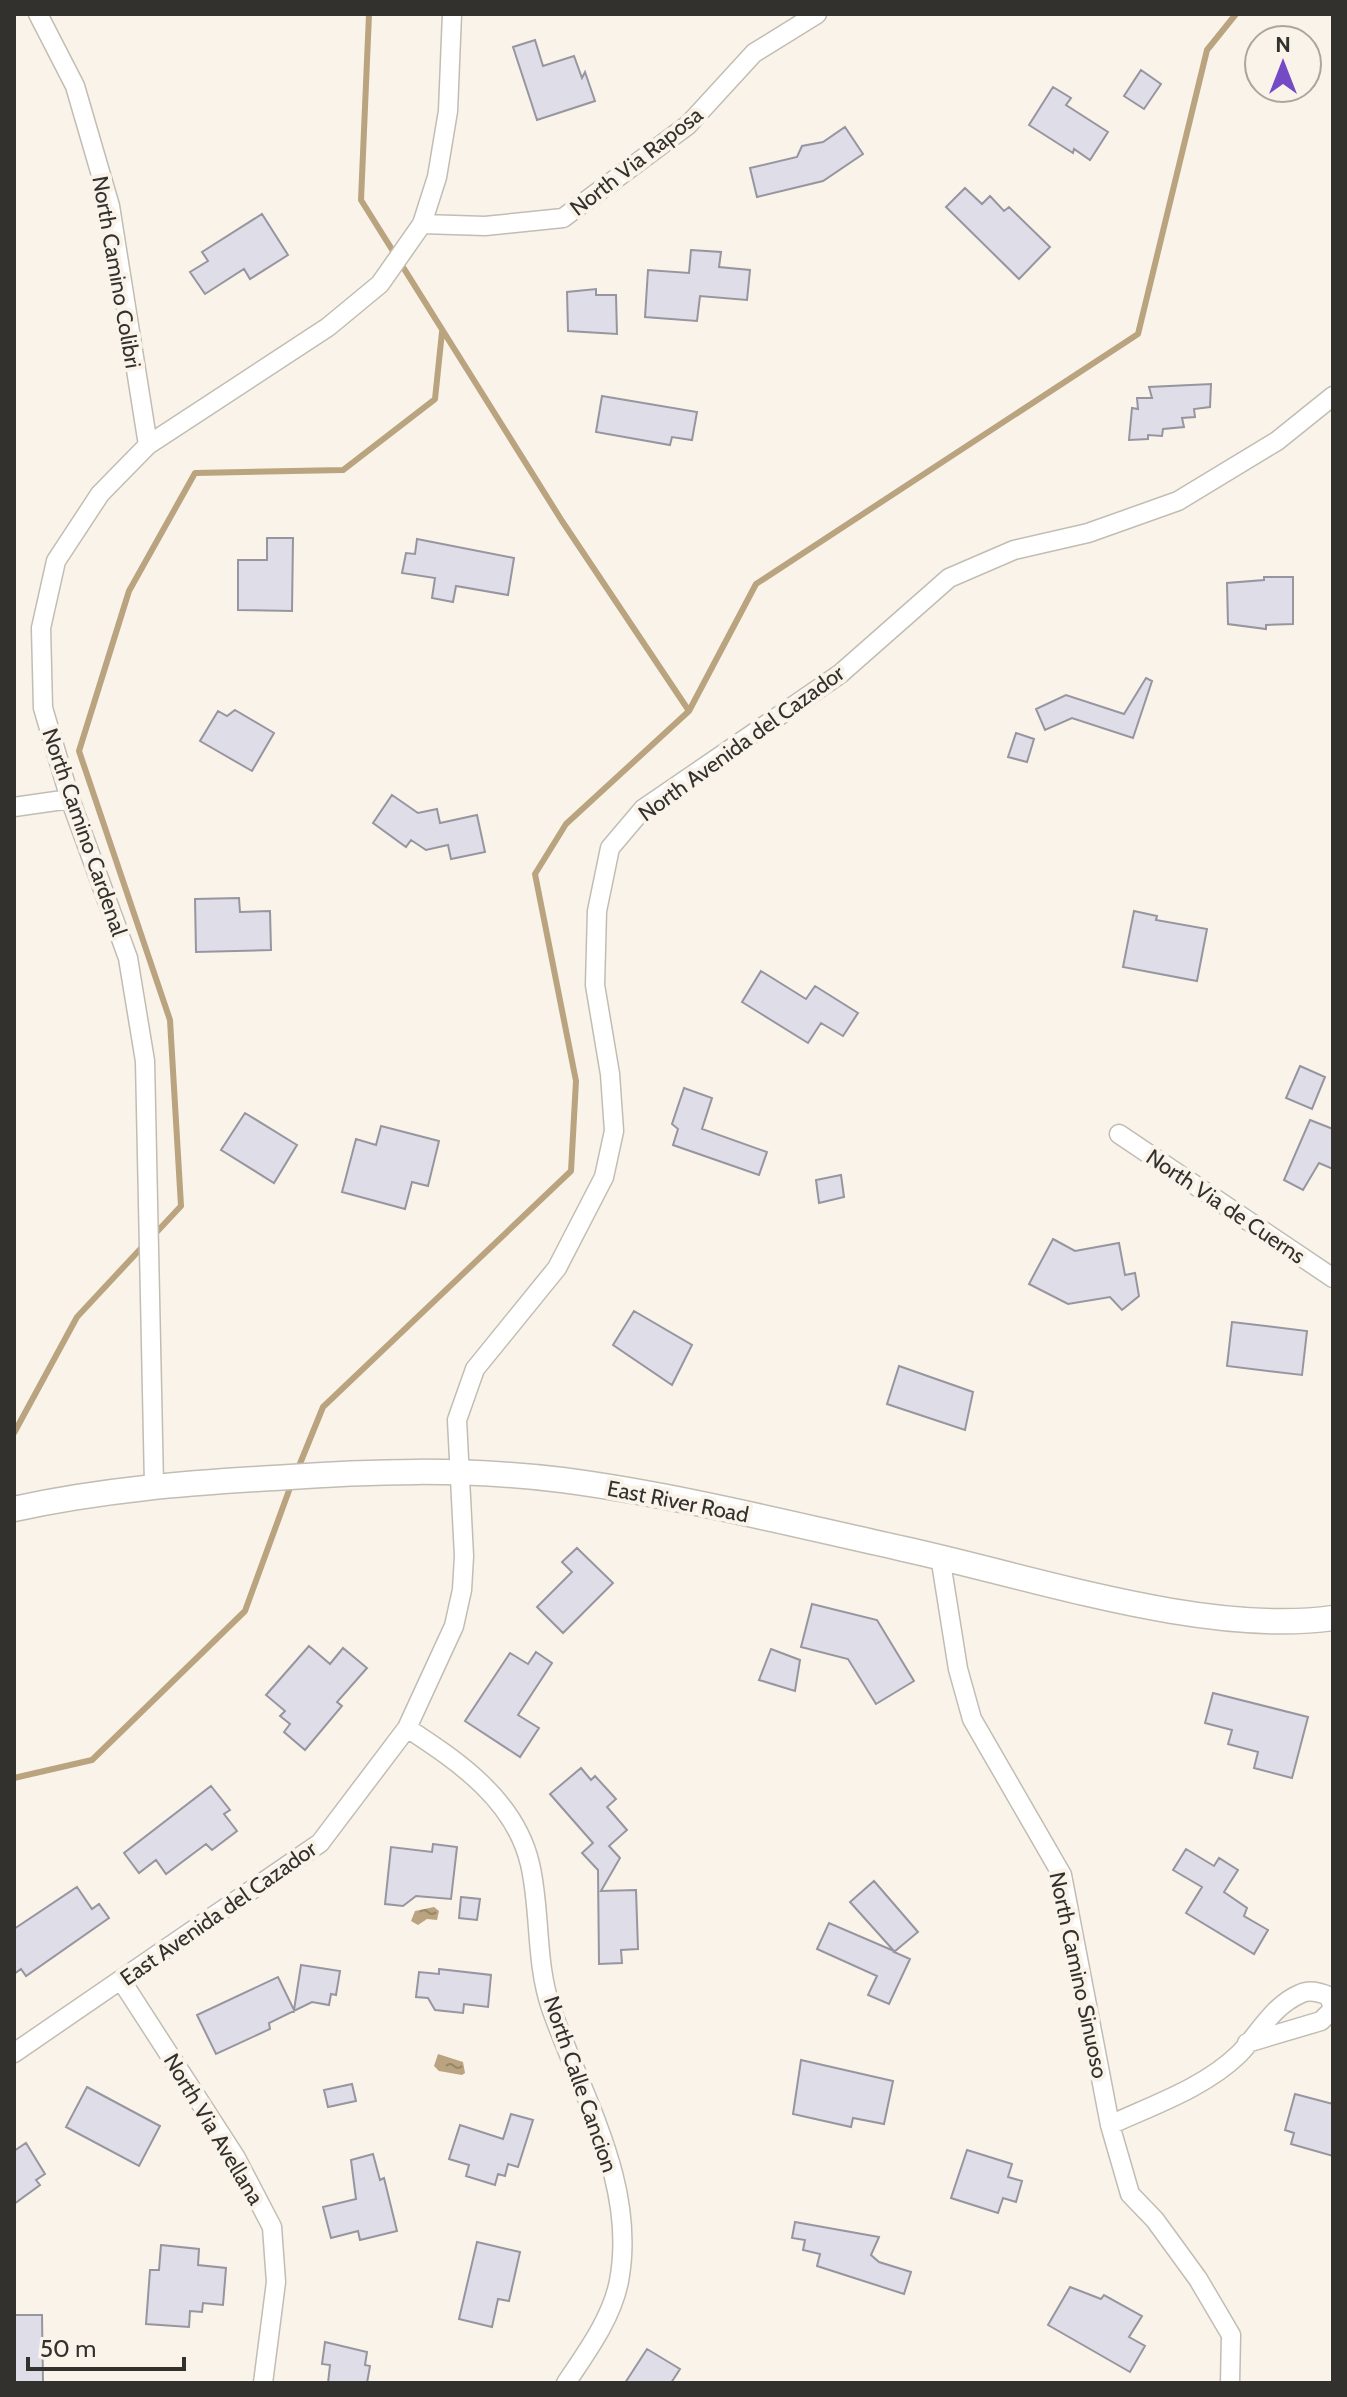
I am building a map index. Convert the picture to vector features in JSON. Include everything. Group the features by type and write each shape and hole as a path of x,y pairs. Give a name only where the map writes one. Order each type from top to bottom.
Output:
{"street":[{"name":"North Camino Colibri","path":"38,14 75,86 110,206 148,445"},
{"name":"North Camino Cardenal","path":"154,1485 145,1061 128,958 70,799 43,708 41,628 56,561 100,494 148,445 328,327 380,284 422,224 437,177 448,111 452,14"},
{"name":"North Via Raposa","path":"422,224 485,226 563,218 688,125 754,53 817,14"},
{"name":"North Avenida del Cazador","path":"461,1471 457,1420 475,1369 557,1268 604,1177 614,1131 610,1074 595,985 596,929 610,848 643,809 840,674 949,578 1014,550 1088,533 1178,501 1277,441 1333,396"},
{"path":"14,807 70,799"},
{"name":"North Via de Cuerns","path":"1119,1134 1333,1278"},
{"name":"East River Road","path":"14,1509 154,1485 395,1470 461,1471 627,1489 940,1556 1156,1607 1265,1622 1333,1618"},
{"name":"East Avenida del Cazador","path":"14,2053 320,1843 407,1728 448,1639 462,1590 461,1471"},
{"name":"North Camino Sinuoso","path":"940,1556 958,1669 972,1719 1062,1875 1110,2125 1130,2194 1155,2220 1198,2279 1231,2335 1230,2383"},
{"name":"North Calle Cancion","path":"407,1728 452,1757 489,1790 512,1821 530,1863 539,1948 550,2005 610,2159 624,2228 618,2284 594,2343 566,2383"},
{"name":"North Via Avellana","path":"121,1980 240,2165 272,2227 276,2282 263,2383"},
{"path":"1110,2125 1193,2086 1239,2054 1247,2043"}],"water":[{"path":"434,1907 439,1911 437,1920 427,1919 418,1925 411,1921 415,1911"},
{"path":"438,2054 463,2062 465,2073 439,2071 434,2066"}],"building":[{"path":"535,40 543,66 574,56 582,78 585,72 595,101 537,120 513,47"},
{"path":"1141,70 1161,84 1144,109 1124,96"},
{"path":"1053,87 1071,98 1066,105 1108,132 1090,160 1029,125"},
{"path":"845,127 863,154 823,181 757,197 750,168 797,157 802,146 823,142"},
{"path":"965,188 982,204 990,196 1004,211 1009,207 1050,247 1019,279 946,207"},
{"path":"262,214 288,255 250,279 244,269 205,294 190,272 208,261 202,252"},
{"path":"691,250 721,252 719,267 750,270 747,300 700,296 697,321 645,317 648,270 689,273"},
{"path":"596,289 596,295 616,295 617,334 568,331 567,292"},
{"path":"1211,384 1210,407 1194,409 1195,417 1182,418 1184,427 1163,429 1162,436 1148,435 1148,439 1129,440 1132,408 1138,409 1137,398 1152,398 1149,387"},
{"path":"602,396 697,412 692,440 672,437 670,445 596,432"},
{"path":"267,538 293,538 292,611 238,610 238,560 267,560"},
{"path":"417,539 514,558 508,595 456,586 453,602 432,598 435,578 402,573 406,553 415,554"},
{"path":"1264,577 1293,577 1293,624 1266,625 1266,629 1228,624 1227,583 1264,580"},
{"path":"1146,678 1152,681 1133,738 1072,718 1045,730 1036,709 1066,695 1124,714"},
{"path":"235,710 274,733 252,771 200,741 218,711 227,716"},
{"path":"1016,733 1034,739 1027,762 1008,757"},
{"path":"392,795 418,813 437,809 440,823 477,815 485,852 451,859 448,845 426,850 411,840 406,847 373,823"},
{"path":"239,898 240,912 270,911 271,950 196,952 195,899"},
{"path":"1134,911 1157,916 1156,920 1207,929 1197,981 1123,967"},
{"path":"761,971 806,999 815,986 858,1013 843,1036 821,1023 808,1043 742,1002"},
{"path":"1300,1066 1325,1077 1312,1109 1286,1098"},
{"path":"684,1088 712,1098 702,1129 767,1152 759,1175 673,1145 678,1129 672,1124"},
{"path":"245,1113 297,1145 274,1183 221,1150"},
{"path":"1310,1120 1333,1129 1333,1169 1319,1163 1303,1190 1284,1180"},
{"path":"381,1126 439,1141 428,1186 412,1182 405,1209 342,1192 356,1139 376,1145"},
{"path":"841,1175 844,1197 819,1203 816,1180"},
{"path":"1053,1239 1075,1251 1119,1243 1125,1275 1135,1273 1139,1296 1122,1310 1110,1297 1068,1304 1029,1284"},
{"path":"634,1311 692,1345 672,1385 613,1345"},
{"path":"1232,1322 1307,1331 1302,1375 1227,1366"},
{"path":"899,1366 973,1392 965,1430 887,1404"},
{"path":"577,1548 613,1583 563,1633 537,1607 572,1572 562,1562"},
{"path":"812,1604 877,1620 914,1681 876,1704 848,1659 801,1647"},
{"path":"309,1646 330,1664 343,1648 367,1668 337,1702 342,1706 305,1750 284,1732 290,1724 280,1716 285,1711 266,1695"},
{"path":"771,1649 800,1660 795,1691 759,1680"},
{"path":"536,1652 552,1663 518,1715 539,1728 520,1757 465,1721 510,1653 528,1664"},
{"path":"1213,1693 1308,1717 1292,1778 1254,1768 1258,1752 1228,1744 1232,1730 1205,1723"},
{"path":"581,1768 591,1780 595,1776 616,1799 607,1807 627,1830 609,1846 620,1858 601,1891 636,1890 638,1949 621,1950 622,1963 599,1964 598,1870 582,1853 593,1843 550,1794"},
{"path":"211,1786 230,1810 224,1814 237,1831 212,1850 206,1844 166,1874 156,1860 139,1873 124,1853"},
{"path":"433,1844 457,1847 451,1899 416,1896 403,1906 385,1904 391,1847 432,1852"},
{"path":"1186,1849 1214,1866 1219,1858 1238,1870 1224,1892 1247,1908 1244,1916 1268,1930 1254,1954 1186,1913 1202,1887 1173,1870"},
{"path":"874,1881 918,1932 894,1952 910,1959 889,2004 868,1995 877,1976 817,1949 829,1923 894,1951 850,1902"},
{"path":"77,1887 92,1909 99,1904 109,1918 26,1976 21,1969 14,1974 14,1929"},
{"path":"461,1897 480,1899 477,1920 459,1918"},
{"path":"301,1965 340,1971 336,1995 331,1994 329,2005 312,2002 269,2023 270,2029 216,2054 197,2015 278,1977 294,2010"},
{"path":"439,1969 491,1975 488,2007 464,2004 463,2013 435,2010 428,1998 416,1997 419,1972 439,1974"},
{"path":"801,2060 893,2081 884,2124 853,2118 851,2127 793,2114"},
{"path":"352,2084 356,2101 328,2107 324,2090"},
{"path":"87,2087 160,2126 139,2166 66,2127"},
{"path":"1295,2094 1333,2104 1333,2156 1291,2144 1294,2133 1285,2130"},
{"path":"511,2114 533,2120 518,2167 508,2164 505,2176 498,2174 495,2185 466,2176 469,2165 449,2159 460,2125 503,2139"},
{"path":"26,2143 45,2174 36,2180 40,2185 14,2204 14,2151"},
{"path":"967,2150 1012,2164 1008,2177 1022,2181 1016,2202 1003,2198 998,2213 951,2198"},
{"path":"373,2154 380,2180 384,2178 397,2231 360,2240 358,2231 331,2238 323,2207 356,2199 351,2160"},
{"path":"795,2222 879,2237 871,2255 879,2262 911,2272 904,2294 817,2266 820,2254 803,2250 805,2240 792,2238"},
{"path":"477,2242 520,2252 509,2301 498,2299 492,2327 459,2319"},
{"path":"161,2245 199,2249 198,2265 226,2268 223,2305 203,2303 202,2312 190,2311 189,2327 146,2324 150,2270 159,2270"},
{"path":"1070,2287 1101,2299 1104,2295 1142,2316 1129,2337 1145,2346 1130,2372 1048,2325"},
{"path":"14,2315 42,2315 43,2383 14,2383"},
{"path":"325,2342 367,2352 365,2365 370,2366 367,2383 328,2383 330,2365 322,2364"},
{"path":"647,2349 680,2369 671,2383 625,2383"}],"waterway":[{"path":"297,1471 323,1407 571,1171 576,1081 535,874 566,824 689,711 562,521 361,200 369,14"},
{"path":"689,711 756,584 1138,334 1207,50 1236,14"},
{"path":"153,1236 181,1206 170,1020 79,751 129,591 195,473 343,470 435,399 442,332"},
{"path":"14,1433 77,1317 145,1244"},
{"path":"14,1778 92,1760 245,1611 291,1485"}]}
